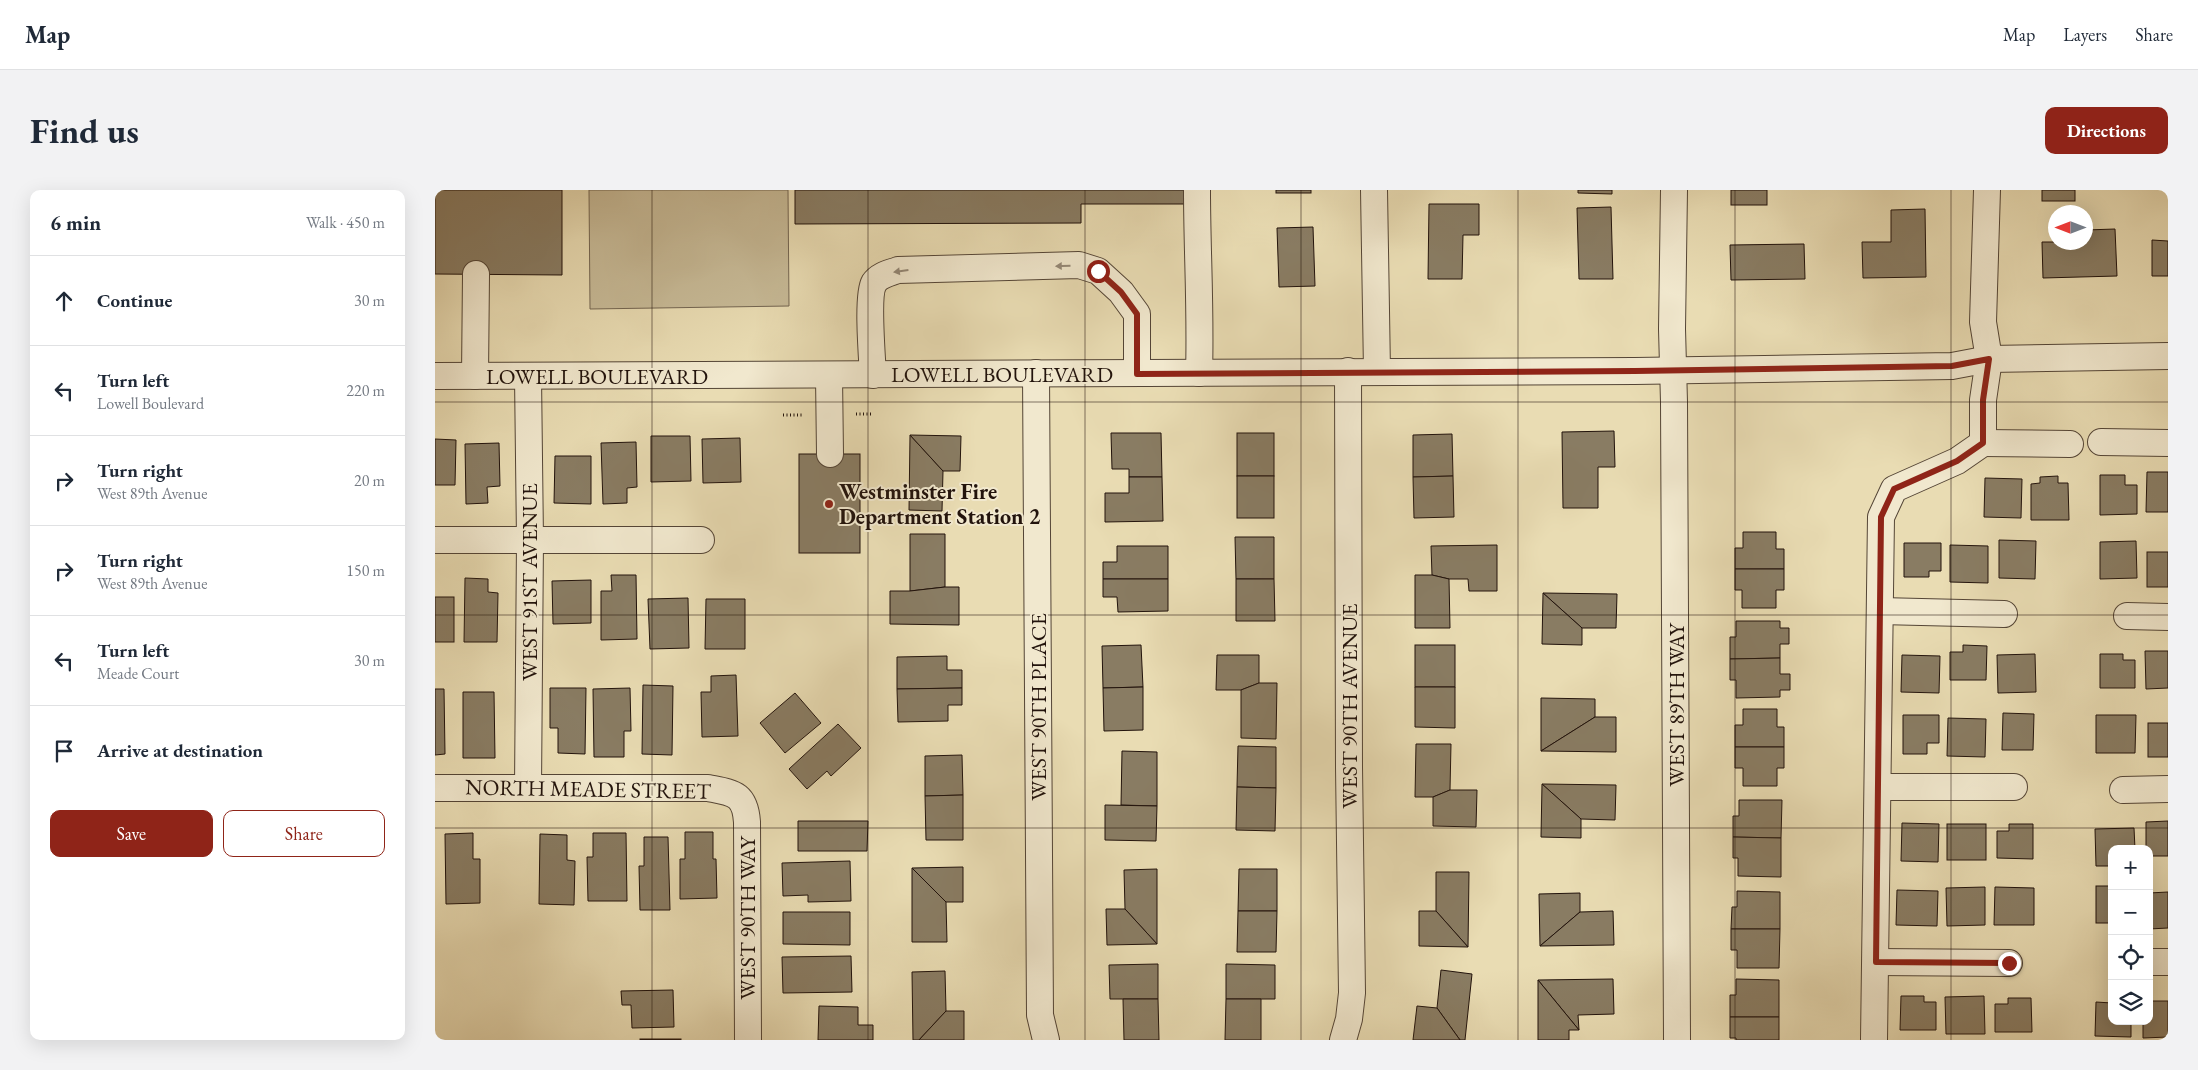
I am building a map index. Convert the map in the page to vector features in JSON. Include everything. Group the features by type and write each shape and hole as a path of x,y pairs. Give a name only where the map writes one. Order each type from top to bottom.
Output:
{"street":[{"path":"1197,190 1198,294 1201,314 1199,373"},
{"path":"1374,190 1377,372"},
{"name":"WEST 89TH WAY","path":"1674,190 1673,370 1677,1040"},
{"path":"1983,443 1983,400 1989,359 1983,322 1987,190"},
{"path":"873,375 871,297 874,284 884,275 898,270 1079,265 1098,271 1121,292 1135,310 1137,314 1137,374"},
{"path":"475,376 476,274"},
{"name":"LOWELL BOULEVARD","path":"435,376 829,376 1036,373 1673,370 1952,366 1989,359 2168,356"},
{"name":"WEST 90TH AVENUE","path":"1343,1040 1349,1019 1352,993 1349,767 1348,372"},
{"name":"WEST 90TH PLACE","path":"1036,373 1040,1015 1046,1040"},
{"name":"WEST 91ST AVENUE","path":"528,376 530,540 528,788"},
{"path":"829,376 830,454"},
{"path":"2101,442 2168,443"},
{"path":"1874,1040 1879,787 1881,517 1894,489 1957,461 1983,443 2070,444"},
{"path":"435,540 701,540"},
{"path":"1880,612 2004,614"},
{"path":"2127,616 2168,617"},
{"path":"1879,787 2014,787"},
{"name":"NORTH MEADE STREET","path":"435,788 708,788 733,792 739,797"},
{"path":"2123,790 2168,790"},
{"name":"WEST 90TH WAY","path":"739,797 746,809 747,822 748,1040"},
{"path":"1876,962 2009,963"},
{"path":"2153,962 2168,962"}],"shaded area":[{"path":"589,190 788,190 789,306 590,309"}],"building":[{"path":"435,190 562,190 562,275 435,274"},
{"path":"795,190 1186,190 1186,204 1081,204 1081,223 795,224"},
{"path":"1276,190 1311,190 1311,193 1276,193"},
{"path":"1578,190 1612,190 1612,194 1578,193"},
{"path":"1731,190 1767,190 1767,205 1731,205"},
{"path":"2042,190 2075,190 2075,201 2042,201"},
{"path":"1429,204 1479,204 1479,235 1463,235 1462,279 1428,279"},
{"path":"1611,207 1613,279 1579,279 1577,208"},
{"path":"1925,209 1926,277 1863,278 1862,242 1891,242 1891,210"},
{"path":"1313,227 1315,286 1279,287 1277,228"},
{"path":"2115,229 2117,276 2043,278 2042,242 2048,242 2048,250 2093,250 2093,230"},
{"path":"2152,240 2168,241 2168,276 2152,276"},
{"path":"1804,244 1805,279 1731,280 1730,245"},
{"path":"1614,431 1615,467 1598,467 1598,508 1563,508 1562,432"},
{"path":"1111,433 1161,433 1162,477 1129,477 1129,469 1112,469"},
{"path":"1237,433 1274,433 1274,476 1237,476"},
{"path":"1452,434 1453,476 1413,477 1413,435"},
{"path":"910,435 943,471 942,511 909,510"},
{"path":"910,435 961,436 960,471 943,471"},
{"path":"651,436 690,436 691,481 651,482"},
{"path":"740,438 741,482 703,483 702,439"},
{"path":"435,439 456,440 455,485 435,485"},
{"path":"636,442 637,487 627,488 627,503 603,504 601,443"},
{"path":"499,443 500,486 487,487 488,503 466,504 465,444"},
{"name":"Westminster Fire Department Station 2","path":"799,454 860,454 860,553 799,553"},
{"path":"555,456 591,456 591,504 554,503"},
{"path":"2147,472 2168,472 2168,512 2146,512"},
{"path":"2100,475 2125,475 2125,485 2137,485 2137,514 2100,515"},
{"path":"1237,476 1274,476 1274,518 1237,518"},
{"path":"1453,476 1454,517 1414,518 1413,477"},
{"path":"2058,476 2058,483 2068,483 2069,520 2031,520 2031,484 2040,483 2040,477"},
{"path":"1129,477 1162,477 1163,521 1105,522 1105,493 1129,493"},
{"path":"1985,478 2022,479 2021,518 1984,517"},
{"path":"1743,532 1776,532 1776,549 1784,549 1784,569 1735,569 1735,548 1743,548"},
{"path":"910,534 945,534 945,587 910,591"},
{"path":"1235,537 1274,537 1274,579 1236,579"},
{"path":"1999,540 2036,541 2035,579 1999,578"},
{"path":"2136,541 2137,578 2100,579 2100,542"},
{"path":"1904,543 1941,543 1941,571 1929,571 1929,577 1904,577"},
{"path":"1497,545 1497,591 1469,591 1468,579 1449,579 1432,575 1431,546"},
{"path":"1950,545 1988,546 1988,583 1950,582"},
{"path":"1117,546 1168,546 1168,579 1103,579 1103,562 1117,562"},
{"path":"2147,552 2168,552 2168,587 2147,587"},
{"path":"1735,569 1784,569 1784,590 1776,590 1776,608 1742,608 1742,590 1735,590"},
{"path":"611,575 636,575 637,639 601,640 601,591 612,591"},
{"path":"1415,575 1432,575 1449,579 1450,628 1415,628"},
{"path":"465,578 488,579 488,592 498,593 497,642 464,642"},
{"path":"1103,579 1168,579 1168,611 1118,612 1117,597 1103,597"},
{"path":"1236,579 1274,579 1275,621 1236,621"},
{"path":"591,580 591,623 553,624 552,581"},
{"path":"959,587 959,625 890,624 890,591"},
{"path":"1543,593 1617,594 1616,628 1582,628"},
{"path":"1543,593 1582,628 1582,645 1542,644"},
{"path":"435,597 454,597 454,642 435,642"},
{"path":"688,598 689,648 650,649 648,599"},
{"path":"706,599 745,599 745,649 705,649"},
{"path":"1736,621 1780,621 1780,628 1789,628 1789,644 1780,644 1780,658 1730,659 1730,637 1736,637"},
{"path":"1141,645 1143,687 1103,688 1102,646"},
{"path":"1415,645 1455,645 1455,687 1415,687"},
{"path":"1963,645 1987,646 1986,680 1950,680 1950,652 1963,652"},
{"path":"2145,651 2168,651 2168,688 2146,689"},
{"path":"2035,654 2036,692 1998,693 1997,655"},
{"path":"2100,654 2123,654 2123,660 2135,660 2135,688 2100,688"},
{"path":"1217,655 1259,655 1259,683 1241,690 1216,690"},
{"path":"1902,655 1940,656 1939,693 1901,692"},
{"path":"947,656 947,670 962,670 962,688 897,689 897,657"},
{"path":"1780,658 1780,674 1790,674 1790,690 1780,690 1780,697 1736,698 1736,680 1730,680 1730,659"},
{"path":"736,675 738,736 702,737 701,692 711,692 711,676"},
{"path":"1259,683 1277,683 1276,739 1241,738 1241,690"},
{"path":"643,685 673,686 672,755 642,754"},
{"path":"1143,687 1143,730 1104,731 1103,688"},
{"path":"1415,687 1455,687 1455,728 1415,727"},
{"path":"550,688 586,688 585,754 558,753 558,728 550,728"},
{"path":"630,688 631,731 624,731 624,757 594,757 593,689"},
{"path":"962,688 962,705 948,705 948,721 898,722 897,689"},
{"path":"435,689 444,689 445,754 435,755"},
{"path":"463,692 494,692 495,758 463,758"},
{"path":"795,693 821,723 785,753 760,723"},
{"path":"1541,698 1595,699 1595,717 1541,751"},
{"path":"1743,709 1777,709 1777,727 1784,727 1784,747 1735,747 1735,725 1743,725"},
{"path":"2003,713 2034,714 2033,750 2002,750"},
{"path":"1903,715 1939,715 1939,743 1927,743 1927,754 1903,754"},
{"path":"2096,715 2136,715 2135,753 2096,753"},
{"path":"1595,717 1616,717 1616,752 1541,751"},
{"path":"1948,718 1986,719 1985,757 1947,756"},
{"path":"2148,723 2168,723 2168,757 2148,757"},
{"path":"838,724 861,748 831,776 827,771 807,789 789,769"},
{"path":"1416,744 1451,744 1450,790 1433,797 1415,797"},
{"path":"1238,746 1276,747 1276,788 1237,787"},
{"path":"1735,747 1784,747 1784,768 1777,768 1777,786 1743,786 1743,768 1735,768"},
{"path":"1122,751 1157,752 1157,806 1121,805"},
{"path":"962,755 963,795 925,796 925,756"},
{"path":"1542,784 1616,785 1615,820 1581,819"},
{"path":"1542,784 1581,819 1581,838 1541,837"},
{"path":"1237,787 1276,788 1275,831 1236,830"},
{"path":"1450,790 1477,790 1476,827 1433,826 1433,797"},
{"path":"963,795 963,840 926,840 925,796"},
{"path":"1739,800 1782,800 1781,838 1733,837 1733,816 1739,816"},
{"path":"1105,805 1157,806 1156,841 1105,840"},
{"path":"798,821 868,821 867,851 798,851"},
{"path":"2168,821 2168,856 2153,856 2153,845 2146,845 2146,822"},
{"path":"1902,823 1939,824 1938,862 1901,861"},
{"path":"1947,824 1986,824 1986,860 1947,860"},
{"path":"2009,824 2033,824 2033,859 1997,858 1997,831 2009,831"},
{"path":"2134,828 2135,845 2108,845 2108,866 2096,866 2095,829"},
{"path":"685,832 713,832 713,859 716,859 717,898 680,899 680,859 685,859"},
{"path":"473,833 473,859 480,859 480,903 446,904 445,834"},
{"path":"593,833 626,833 627,901 588,901 587,857 593,857"},
{"path":"540,834 567,835 567,860 575,861 574,905 539,904"},
{"path":"644,837 668,837 670,910 640,910 639,866 644,866"},
{"path":"1733,837 1781,838 1781,877 1738,876 1738,858 1733,858"},
{"path":"850,861 851,901 808,902 808,895 783,896 782,863"},
{"path":"963,867 963,902 946,902 912,868"},
{"path":"912,868 946,902 947,942 912,942"},
{"path":"1157,869 1157,944 1125,909 1124,870"},
{"path":"1239,869 1277,869 1277,911 1238,911"},
{"path":"1436,872 1469,872 1468,947 1436,911"},
{"path":"2096,886 2108,886 2108,923 2096,923"},
{"path":"1985,887 1985,925 1947,926 1946,888"},
{"path":"1995,887 2034,888 2034,925 1994,925"},
{"path":"1897,890 1938,891 1937,926 1896,925"},
{"path":"1737,891 1780,892 1780,929 1731,929 1732,907 1737,907"},
{"path":"2168,892 2168,928 2153,929 2153,893"},
{"path":"1580,893 1580,912 1540,946 1539,894"},
{"path":"1106,909 1125,909 1157,944 1107,945"},
{"path":"1238,911 1277,911 1276,952 1237,952"},
{"path":"1419,911 1436,911 1468,947 1419,946"},
{"path":"1613,911 1614,945 1540,946 1580,912"},
{"path":"783,912 850,912 850,945 783,944"},
{"path":"1731,929 1780,929 1779,968 1737,968 1737,950 1731,950"},
{"path":"851,956 852,992 783,993 782,957"},
{"path":"1158,964 1158,999 1110,999 1109,965"},
{"path":"1226,964 1275,965 1275,999 1226,999"},
{"path":"1441,970 1472,974 1465,1040 1460,1040 1437,1008"},
{"path":"945,971 946,1011 919,1040 913,1040 912,972"},
{"path":"1613,979 1614,1014 1578,1015 1579,1030 1538,980"},
{"path":"1736,979 1779,980 1779,1017 1730,1017 1730,995 1736,995"},
{"path":"1538,980 1579,1030 1569,1030 1569,1040 1538,1040"},
{"path":"673,990 674,1027 632,1028 631,1005 622,1005 621,991"},
{"path":"1901,996 1924,996 1924,1002 1936,1002 1936,1030 1900,1030"},
{"path":"1984,996 1985,1034 1946,1034 1945,997"},
{"path":"2008,998 2031,998 2032,1032 1995,1032 1995,1004 2008,1004"},
{"path":"1123,999 1158,999 1159,1040 1124,1040"},
{"path":"1226,999 1261,999 1261,1040 1225,1040"},
{"path":"2153,1001 2168,1001 2168,1037 2143,1038 2143,1025 2153,1025"},
{"path":"2096,1002 2108,1003 2108,1025 2131,1025 2131,1037 2095,1036"},
{"path":"819,1006 858,1007 858,1025 873,1025 873,1040 818,1040"},
{"path":"1417,1006 1437,1008 1460,1040 1413,1040"},
{"path":"946,1011 964,1011 964,1040 919,1040"},
{"path":"1730,1017 1779,1017 1779,1040 1736,1040 1736,1038 1730,1038"},
{"path":"681,1039 681,1040 640,1040"}],"place":[{"name":"Westminster Fire Department Station 2","path":"829,504"}],"route":[{"path":"1098,271 1121,292 1137,314 1137,374 1635,371 1952,366 1989,359 1983,400 1983,443 1957,461 1894,489 1881,517 1876,962 2009,963"}]}
